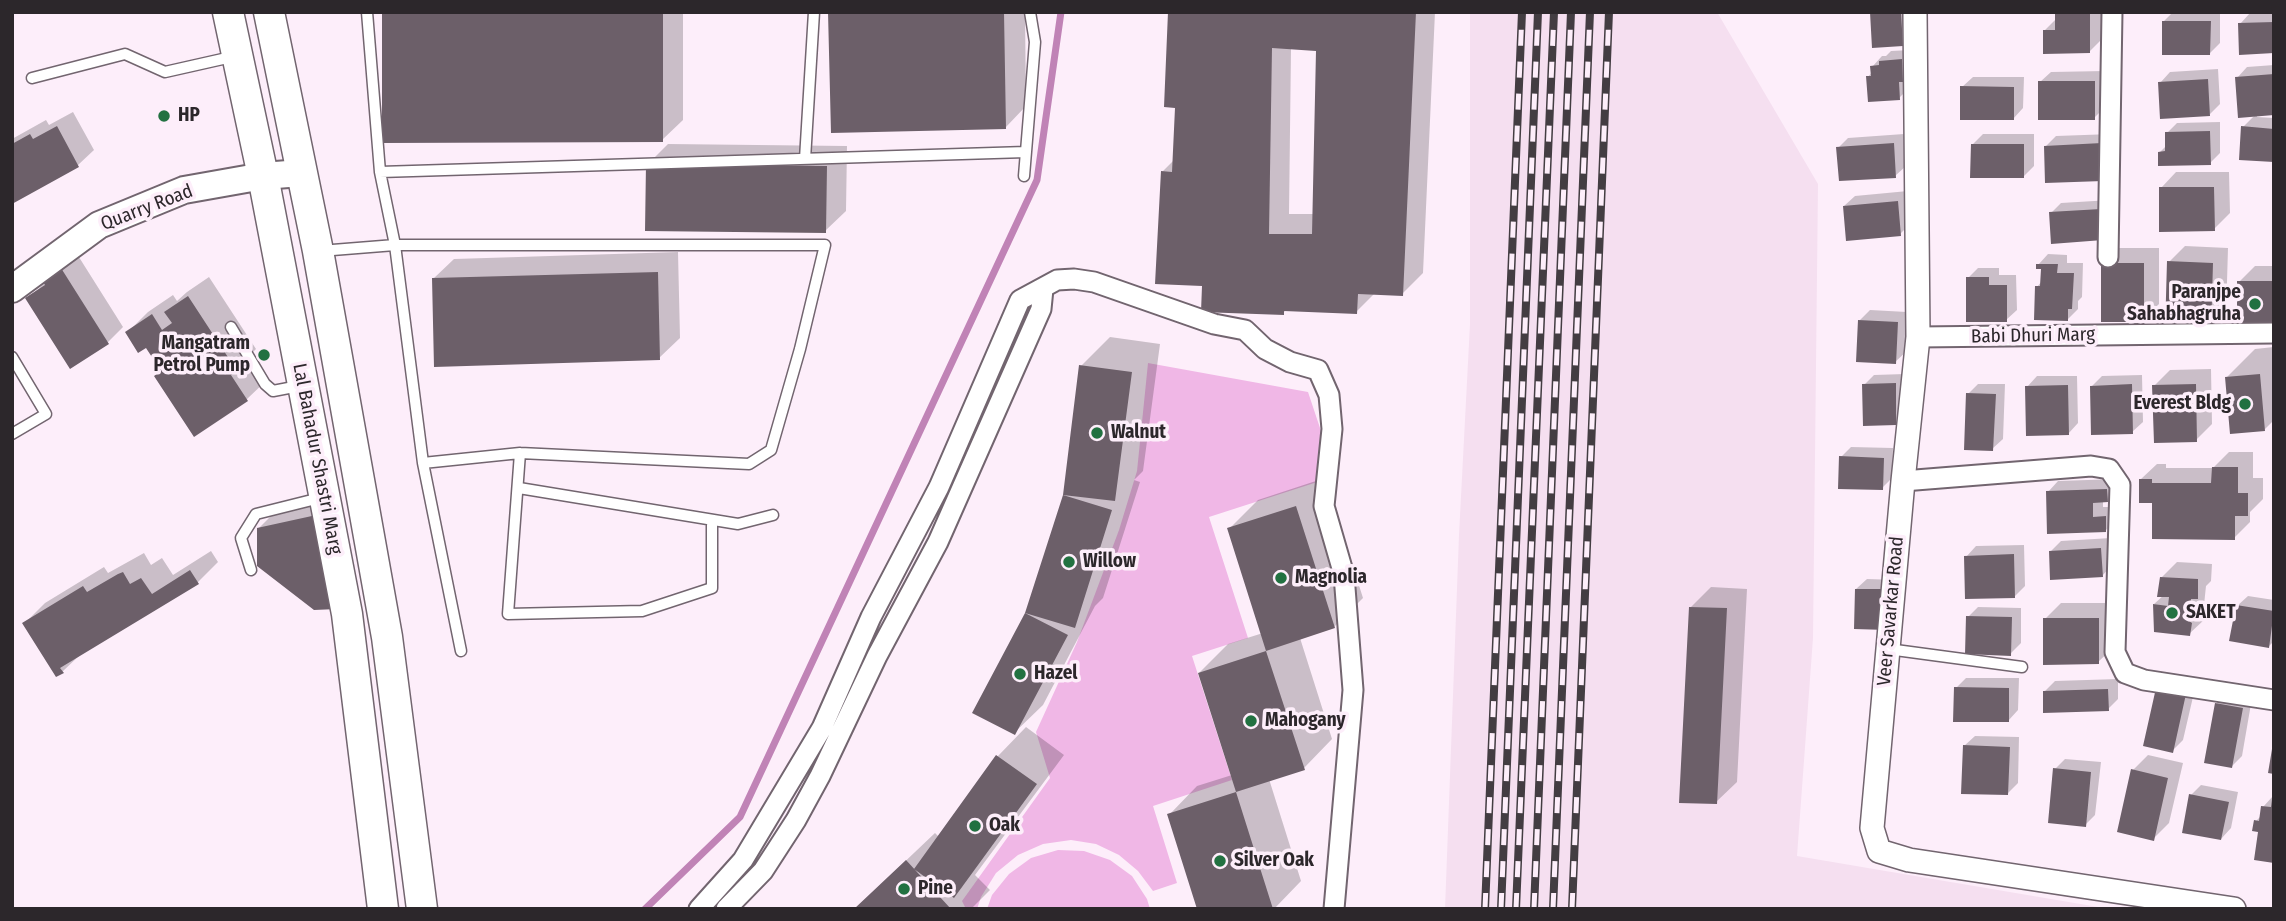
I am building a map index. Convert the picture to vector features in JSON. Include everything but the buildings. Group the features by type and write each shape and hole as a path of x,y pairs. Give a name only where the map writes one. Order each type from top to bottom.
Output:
{"main road":[{"name":"Lal Bahadur Shastri Marg","path":"228,12 263,176 347,614 383,909"},
{"name":"Lal Bahadur Shastri Marg","path":"269,12 318,251 387,637 422,909"},
{"name":"Quarry Road","path":"12,289 99,225 184,190 263,176 301,173"}],"street":[{"name":"Veer Savarkar Road","path":"1915,12 1918,337 1872,828 1880,850 1909,860 2234,909"},
{"path":"2108,257 2112,12"},
{"path":"699,909 743,860 822,728 871,617 929,507 1020,300 1057,280 1074,279 1094,282 1214,324 1245,330 1265,349 1290,362 1318,370 1329,395 1332,429 1324,506 1345,575 1353,690 1334,909"},
{"path":"726,909 763,871 796,820 950,514 1041,309 1044,289"},
{"name":"Babi Dhuri Marg","path":"1918,337 2274,333"},
{"path":"1903,481 2091,466 2109,469 2120,485 2115,652 2125,673 2144,680 2274,700"},
{"path":"929,507 950,514"}],"lane":[{"path":"367,12 380,172 395,245 423,463 461,651"},
{"path":"805,159 814,12"},
{"path":"1024,176 1035,42 1030,12"},
{"path":"32,78 125,54 165,72 236,56"},
{"path":"380,172 1026,152"},
{"path":"318,251 395,245 825,245 800,349 771,450 749,464 520,453 423,463"},
{"path":"231,327 265,384 274,391 303,385"},
{"path":"12,357 46,414 12,434"},
{"path":"520,453 508,614 642,611 712,588 712,520"},
{"path":"519,488 737,524 773,515"},
{"path":"251,569 241,538 256,514 324,497"},
{"path":"1888,649 2022,667"}],"shaded area":[{"path":"1470,12 1717,12 1818,184 1813,638 1797,856 2110,909 1445,909 1470,324"},
{"path":"1148,363 1308,392 1336,476 1209,517 1248,638 1192,656 1232,780 1153,806 1177,883 1153,891 1138,871 1119,855 1096,844 1071,840 1043,844 1018,855 996,873 977,909 966,909 962,901 1050,778 1036,732 1077,642 1119,530 1137,471"},
{"path":"1058,850 1084,851 1110,860 1132,876 1147,899 1150,909 987,909 992,895 1009,874 1031,858"}],"waterway":[{"path":"645,909 740,817 1037,180 1061,12"}],"railway":[{"path":"1485,909 1522,12"},
{"path":"1501,909 1538,12"},
{"path":"1516,909 1554,12"},
{"path":"1534,909 1571,12"},
{"path":"1553,909 1590,12"},
{"path":"1572,909 1609,12"}],"place":[{"name":"HP","path":"164,116"},
{"name":"Paranjpe Sahabhagruha","path":"2255,304"},
{"name":"Mangatram Petrol Pump","path":"264,355"},
{"name":"Everest Bldg","path":"2245,404"},
{"name":"Walnut","path":"1097,433"},
{"name":"Willow","path":"1069,562"},
{"name":"Magnolia","path":"1281,578"},
{"name":"SAKET","path":"2172,613"},
{"name":"Hazel","path":"1020,674"},
{"name":"Mahogany","path":"1251,721"},
{"name":"Oak","path":"975,826"},
{"name":"Silver Oak","path":"1220,861"},
{"name":"Pine","path":"904,889"}]}
